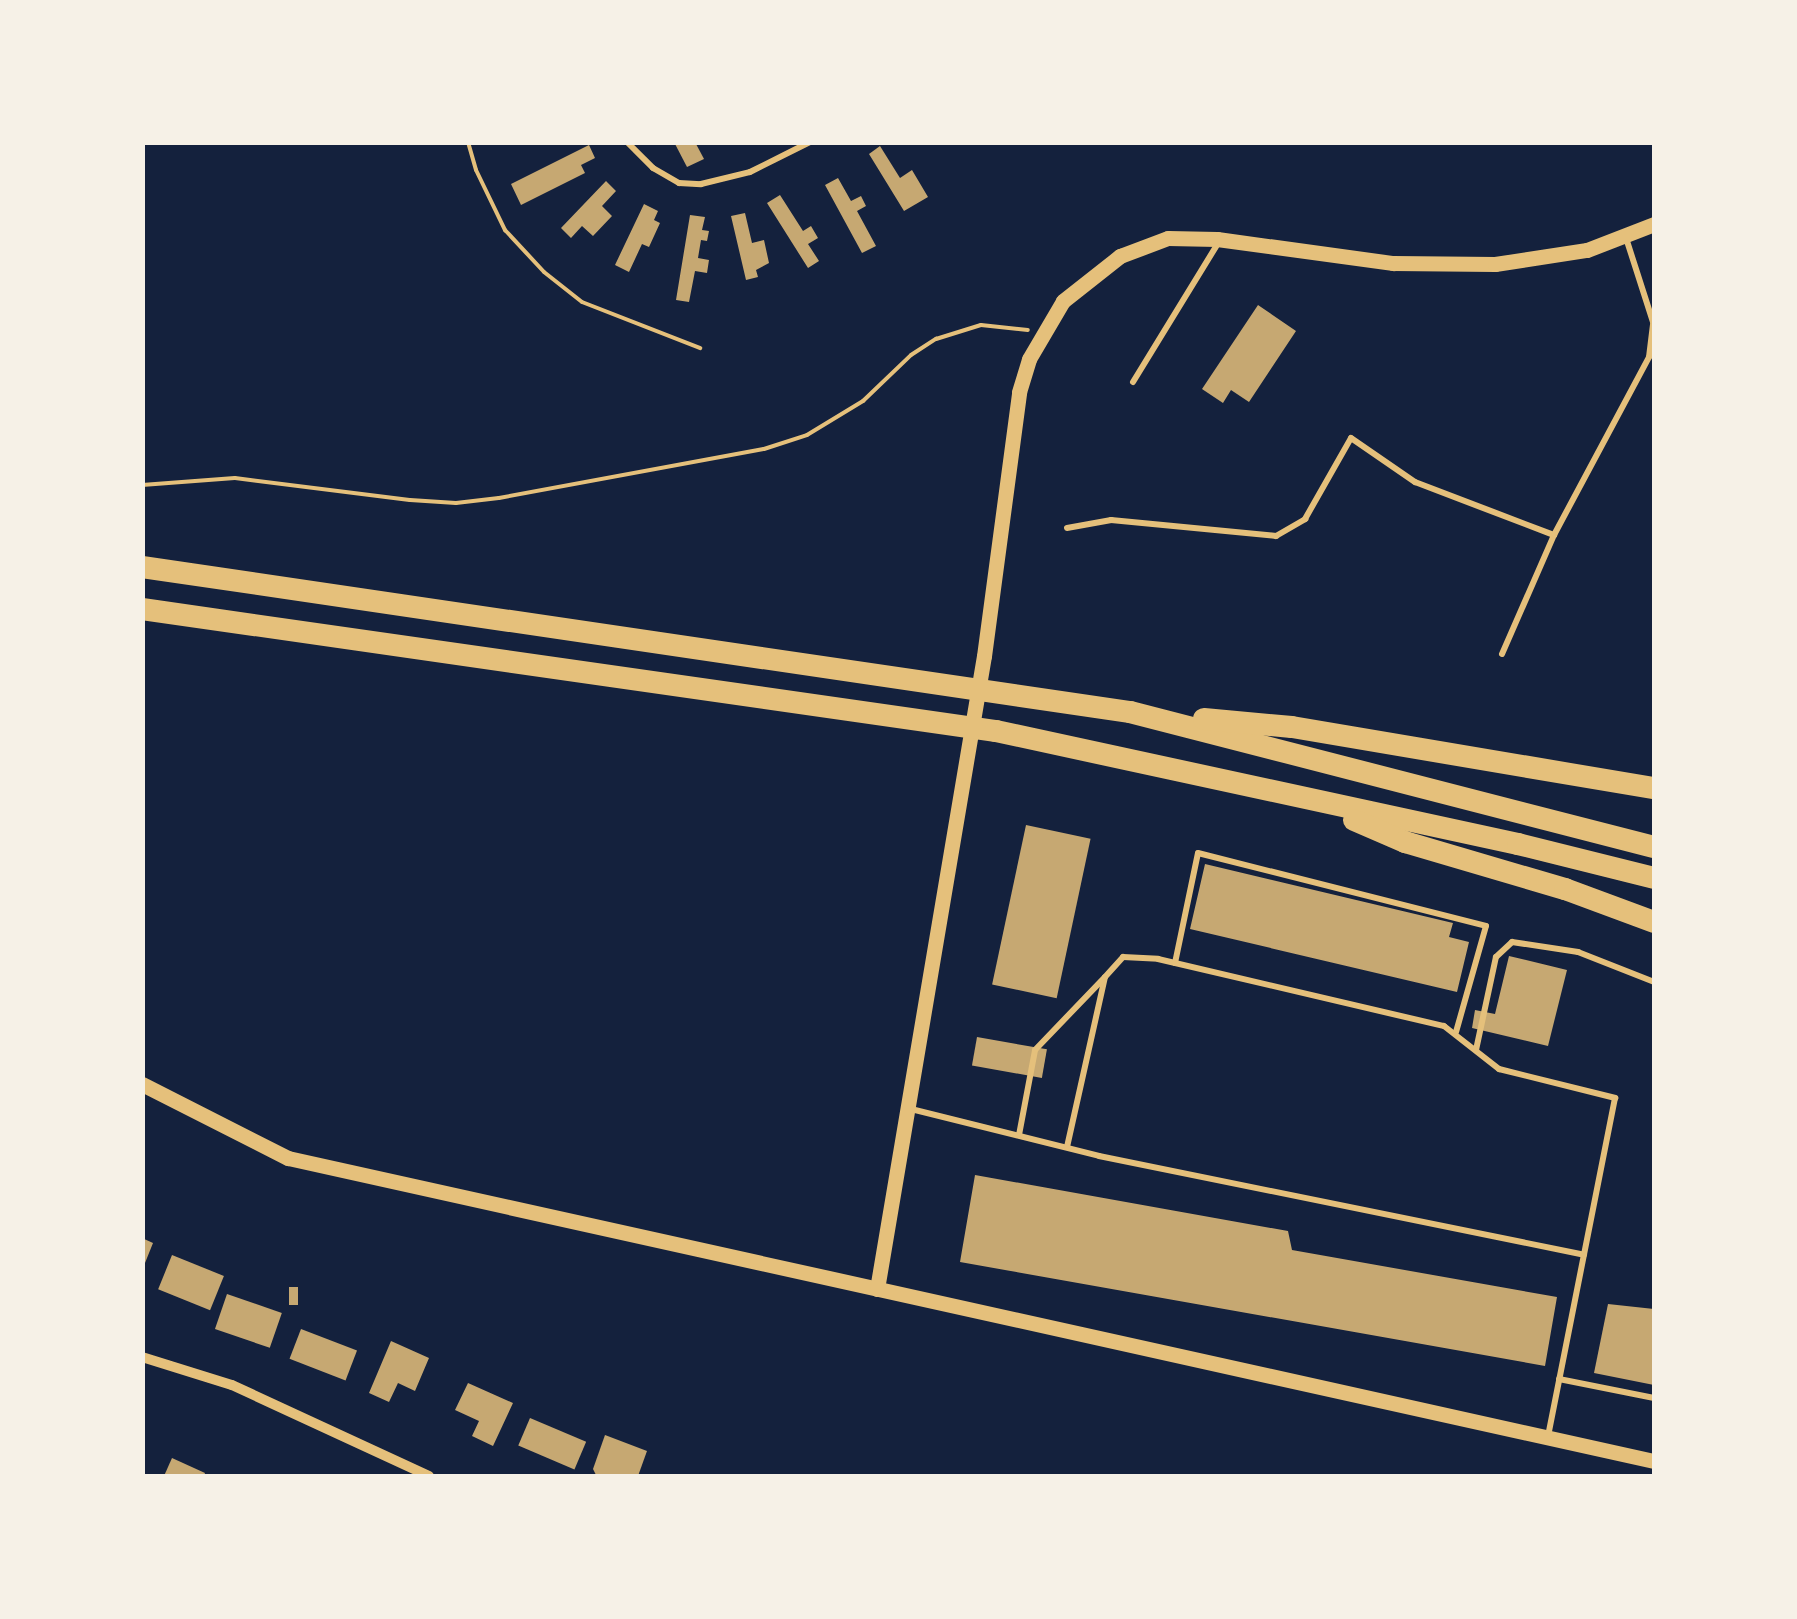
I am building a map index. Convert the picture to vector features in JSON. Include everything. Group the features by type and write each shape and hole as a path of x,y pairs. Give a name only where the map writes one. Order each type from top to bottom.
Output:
{"highway":[{"path":"142,567 1130,712 1292,727 1654,788"},
{"path":"142,609 996,730 1518,844 1654,878"},
{"path":"1130,712 1654,847"},
{"path":"1305,800 1405,842 1566,889 1654,922"}],"street":[{"path":"877,1289 984,656 1019,392 1042,332 1063,300 1120,256 1168,238 1221,239 1385,262 1495,264 1587,250 1654,224"},
{"path":"142,1084 288,1158 1654,1462"},
{"path":"142,1357 232,1385 428,1476"}],"lane":[{"path":"627,142 653,168 679,183 701,184 750,172 810,142"},
{"path":"1502,654 1554,534 1649,357 1653,322 1626,237"},
{"path":"1133,382 1221,239"},
{"path":"1067,528 1110,520 1276,536 1305,519 1351,438 1416,482 1554,534"},
{"path":"1174,962 1198,854 1486,926 1456,1032"},
{"path":"1475,1052 1501,948 1520,940 1578,952 1654,982"},
{"path":"1020,1136 1035,1050 1122,957 1174,962 1456,1032 1475,1052 1500,1068 1615,1098 1548,1437"},
{"path":"1067,1147 1105,978"},
{"path":"906,1108 1067,1147 1584,1255"},
{"path":"1559,1379 1654,1398"}],"path":[{"path":"468,142 476,170 505,230 544,272 582,302 700,348"},
{"path":"142,485 235,478 410,500 456,503 499,498 764,449 807,435 863,401 911,355 960,328 981,325 1042,332"}],"building":[{"path":"674,142 695,142 704,159 687,167"},
{"path":"589,145 595,158 581,165 585,173 521,205 511,184"},
{"path":"880,146 900,178 912,170 928,197 904,211 869,154"},
{"path":"838,178 851,201 861,196 866,206 857,211 876,246 862,253 825,185"},
{"path":"606,181 616,191 602,206 612,216 593,236 582,226 571,238 561,228"},
{"path":"780,195 803,231 811,226 818,238 808,244 819,261 808,268 767,203"},
{"path":"644,204 658,211 654,220 660,223 649,247 642,244 629,272 615,265"},
{"path":"745,213 752,243 764,240 769,263 756,270 758,277 746,280 731,216"},
{"path":"690,215 705,217 702,230 709,231 707,241 701,240 698,258 709,260 707,273 695,271 689,302 676,300"},
{"path":"1258,305 1296,331 1249,402 1231,390 1223,403 1202,389"},
{"path":"1026,825 1091,839 1057,998 992,984"},
{"path":"1205,864 1453,923 1449,937 1469,942 1457,992 1190,929"},
{"path":"1509,956 1567,970 1548,1046 1472,1028 1475,1010 1495,1014"},
{"path":"977,1037 1047,1049 1042,1078 972,1066"},
{"path":"975,1175 1288,1231 1292,1250 1557,1297 1545,1366 960,1262"},
{"path":"142,1238 153,1243 143,1268 142,1268"},
{"path":"172,1255 224,1276 210,1310 158,1289"},
{"path":"289,1287 298,1287 298,1305 289,1305"},
{"path":"227,1294 282,1313 270,1348 215,1329"},
{"path":"1608,1304 1654,1309 1654,1385 1594,1373"},
{"path":"301,1329 357,1351 346,1380 290,1359"},
{"path":"391,1341 429,1358 415,1391 398,1383 389,1402 369,1393"},
{"path":"468,1383 513,1403 493,1446 472,1436 479,1421 455,1410"},
{"path":"530,1418 586,1442 574,1469 518,1446"},
{"path":"605,1435 647,1451 638,1476 596,1475 593,1469"},
{"path":"172,1458 205,1473 204,1476 164,1476"}]}
